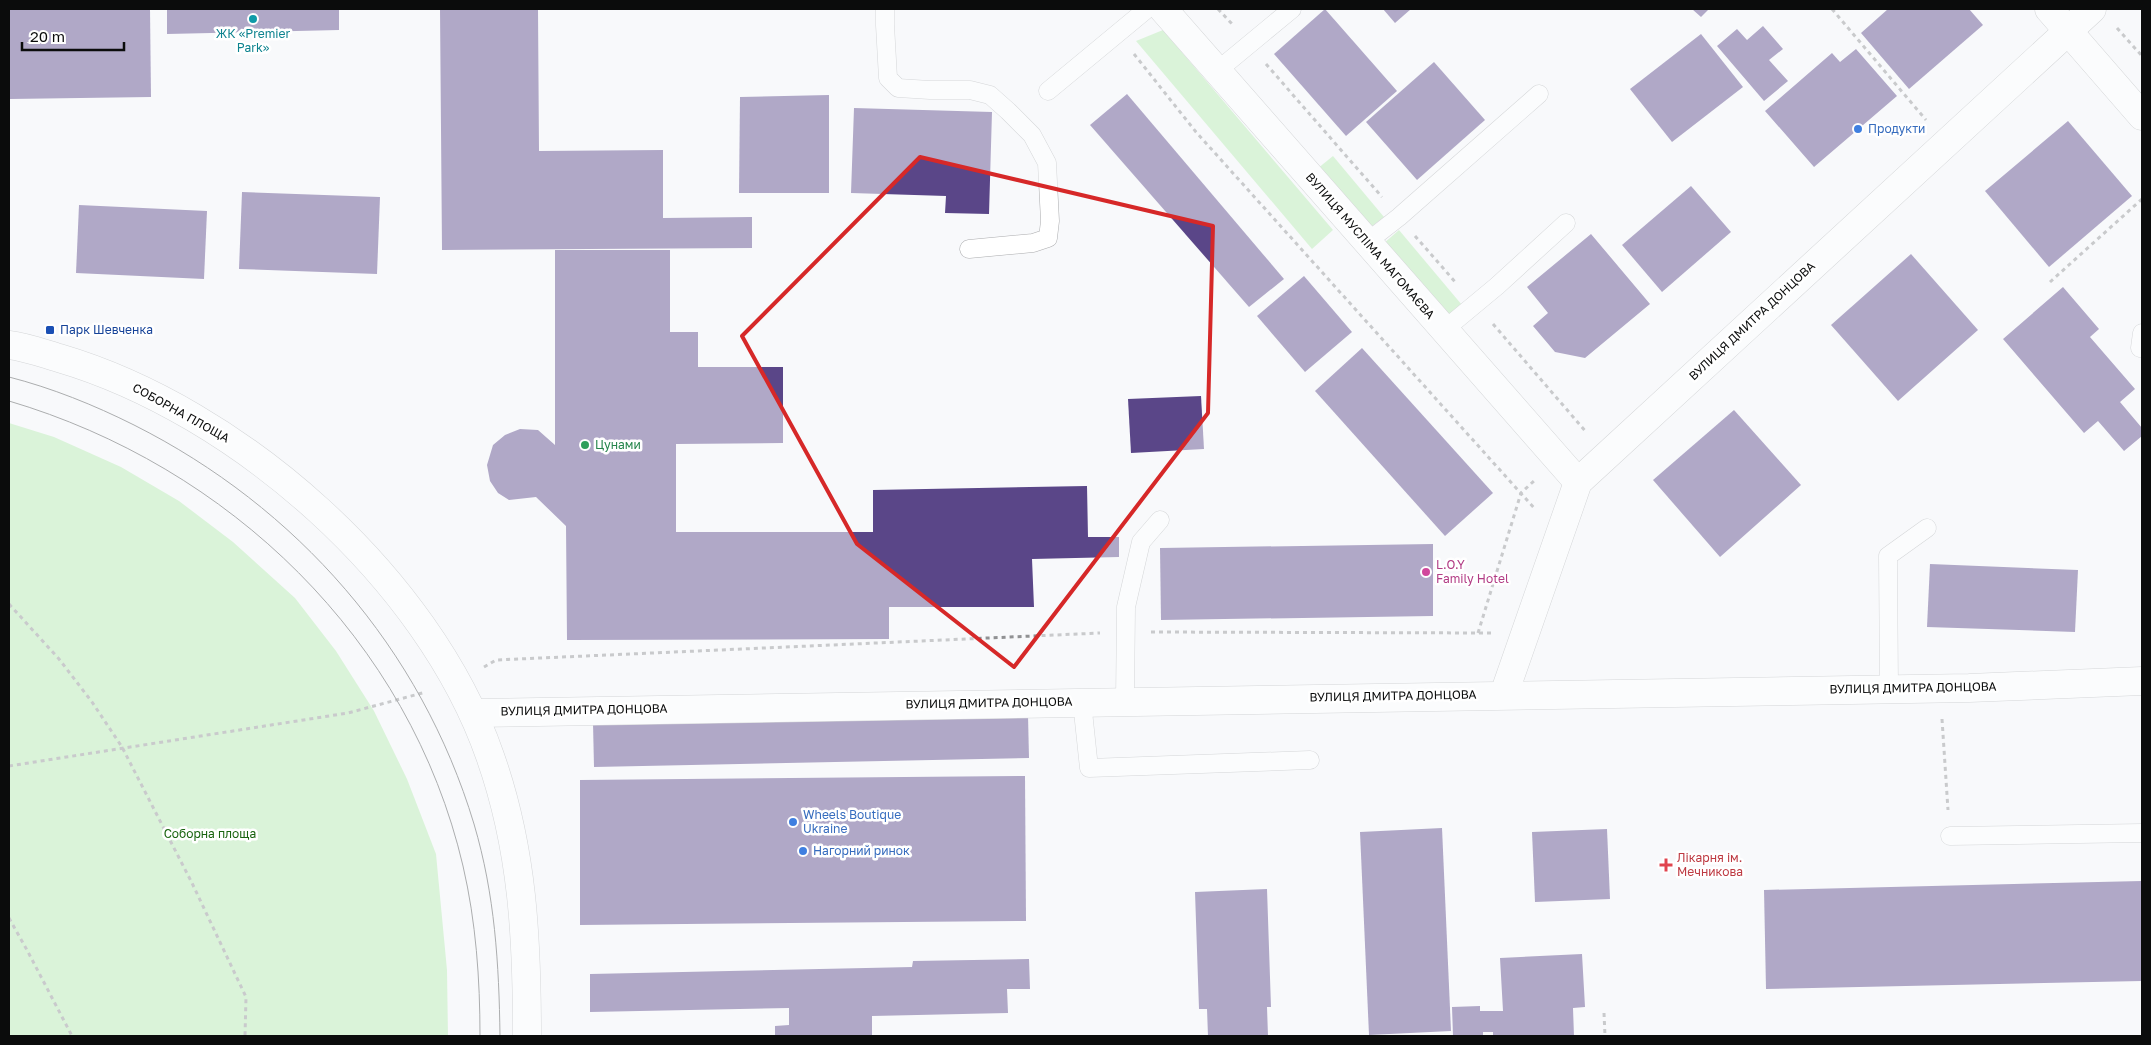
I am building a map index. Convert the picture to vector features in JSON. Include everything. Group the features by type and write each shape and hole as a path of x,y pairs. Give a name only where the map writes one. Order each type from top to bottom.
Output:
{"street":[{"name":"ВУЛИЦЯ МУСЛІМА МАГОМАЄВА","path":"1163,9 1578,482"},
{"path":"2048,9 2142,116"},
{"name":"ВУЛИЦЯ ДМИТРА ДОНЦОВА","path":"1504,694 1578,482 2068,31 2102,16"},
{"name":"СОБОРНА ПЛОЩА","path":"9,345 79,364 120,380 214,429 264,464 319,511 384,578 414,617 458,684 473,713 505,802 517,857 524,914 527,1036"},
{"name":"ВУЛИЦЯ ДМИТРА ДОНЦОВА","path":"473,713 1504,694 1890,689 2138,683"}],"lane":[{"path":"886,9 884,25 888,78 898,88 970,90 990,95 1032,135 1047,162 1050,221 1048,238 1033,243 969,249"},
{"path":"1048,91 1147,9"},
{"path":"1217,71 1292,9"},
{"path":"1367,242 1399,217 1539,94"},
{"path":"1444,330 1497,286 1566,223"},
{"path":"1125,701 1126,606 1141,542 1160,520"},
{"path":"1890,689 1888,556 1927,528"},
{"path":"1082,702 1089,768 1310,760"},
{"path":"1950,836 2142,833"}],"path":[{"path":"1832,9 1946,143"},
{"path":"2102,16 2142,56"},
{"path":"1118,34 1196,132 1559,536"},
{"path":"2050,282 2142,199"},
{"path":"1478,633 1521,493"},
{"path":"9,604 59,659 92,702 122,747 192,883 246,997 246,1036"},
{"path":"9,766 348,713 458,684 496,660 1126,632 1525,633"},
{"path":"1940,688 1950,836"},
{"path":"9,918 28,950 72,1036"},
{"path":"1604,1013 1605,1036"}],"highlighted area":[{"path":"920,157 1213,226 1208,413 1014,667 857,544 742,336"}],"green space":[{"path":"1163,30 1333,230 1312,249 1136,41"},
{"path":"1333,156 1384,217 1367,230 1317,169"},
{"path":"1399,230 1462,305 1446,319 1383,244"},
{"name":"Соборна площа","path":"9,423 54,437 121,467 179,501 233,542 295,598 336,651 374,711 407,779 436,854 447,970 448,1036 9,1036"}],"building":[{"path":"9,9 150,9 151,97 10,99"},
{"name":"ЖК «Premier Park»","path":"167,9 339,9 339,30 167,34"},
{"path":"440,9 538,9 539,151 663,150 663,218 752,217 752,248 442,250"},
{"path":"1325,9 1397,91 1346,136 1274,54"},
{"path":"1383,9 1411,9 1395,23"},
{"path":"1692,9 1709,9 1701,17"},
{"path":"1888,9 1969,9 1983,25 1909,89 1861,33"},
{"path":"1763,26 1783,49 1769,60 1788,81 1764,101 1717,46 1737,29 1747,40"},
{"path":"1701,34 1743,87 1672,142 1630,89"},
{"path":"1856,49 1897,96 1814,167 1765,111 1832,53 1840,62"},
{"path":"1434,62 1485,120 1417,180 1366,122"},
{"path":"1127,94 1284,279 1249,307 1090,125"},
{"path":"829,95 829,193 739,193 740,97"},
{"path":"854,108 992,112 989,214 945,213 946,196 851,193"},
{"path":"2068,121 2132,196 2049,267 1985,191"},
{"path":"1691,186 1731,232 1662,292 1622,245"},
{"path":"242,192 380,197 377,274 239,269"},
{"path":"79,205 207,211 204,279 76,273"},
{"path":"1591,234 1650,304 1585,358 1555,352 1533,326 1548,313 1527,287"},
{"name":"Цунами","path":"555,250 670,250 670,332 698,332 698,367 783,367 783,443 676,444 676,532 873,532 873,490 1087,486 1088,537 1119,537 1119,557 1032,559 1034,607 889,607 889,639 567,640 566,526 536,497 509,500 498,493 490,481 487,465 493,445 505,435 520,429 538,430 555,445"},
{"path":"1911,254 1978,330 1898,401 1831,325"},
{"path":"1304,276 1352,332 1305,372 1257,316"},
{"path":"2063,287 2099,329 2090,337 2135,389 2120,402 2142,428 2142,436 2124,451 2098,421 2084,433 2003,339"},
{"path":"1362,348 1493,493 1445,536 1315,391"},
{"path":"1201,396 1204,449 1131,453 1128,399"},
{"path":"1734,410 1801,485 1720,557 1653,480"},
{"path":"1433,544 1433,616 1161,620 1160,548"},
{"path":"1930,564 2078,570 2075,632 1927,627"},
{"path":"1028,715 1029,758 594,767 593,723"},
{"name":"Нагорний ринок","path":"1025,776 1026,921 580,925 580,780"},
{"path":"1442,828 1451,1031 1369,1035 1360,832"},
{"path":"1607,829 1610,899 1535,902 1532,832"},
{"path":"2142,881 2142,981 1766,989 1764,890"},
{"path":"1267,889 1271,1007 1267,1007 1268,1036 1208,1036 1207,1009 1199,1009 1195,892"},
{"path":"1582,954 1585,1007 1573,1008 1574,1036 1493,1036 1493,1032 1483,1032 1483,1036 1453,1036 1452,1007 1480,1006 1480,1011 1503,1011 1500,958"},
{"path":"1029,959 1030,989 1007,989 1008,1013 872,1016 872,1036 775,1036 775,1026 789,1025 789,1008 590,1012 590,974 912,967 913,961"}],"tram line":[{"path":"9,377 41,386 104,411 134,425 193,458 248,497 299,541 345,589 386,642 421,699 451,760 474,824 487,877 491,903 497,956 500,1036"},
{"path":"9,401 89,430 165,469 235,517 299,573 354,636 401,707 437,784 463,866 474,929 478,972 480,1036"}],"place":[{"name":"ЖК «Premier Park»","path":"253,19"},
{"name":"Продукти","path":"1858,129"},
{"name":"Парк Шевченка","path":"50,330"},
{"name":"Цунами","path":"585,445"},
{"name":"L.O.Y Family Hotel","path":"1426,572"},
{"name":"Wheels Boutique Ukraine","path":"793,822"},
{"name":"Нагорний ринок","path":"803,851"},
{"name":"Лікарня ім. Мечникова","path":"1666,865"}]}
